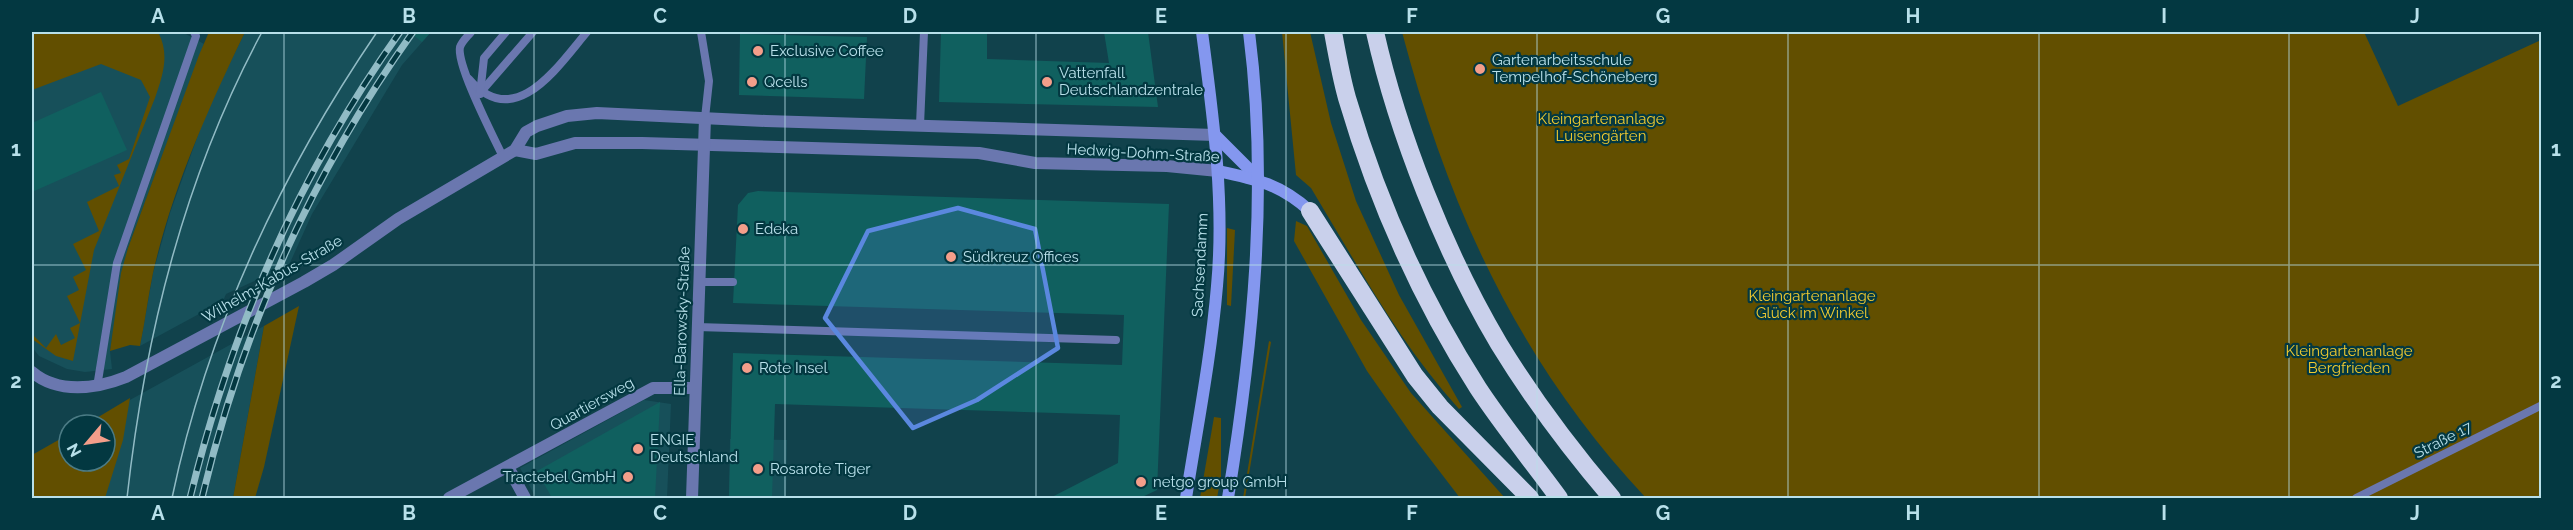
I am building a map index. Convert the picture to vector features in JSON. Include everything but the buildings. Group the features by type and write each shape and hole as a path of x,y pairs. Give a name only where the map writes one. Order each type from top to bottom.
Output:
{"highway":[{"path":"1333,32 1347,96 1379,193 1413,271 1477,387 1530,462 1559,498"},
{"path":"1375,32 1385,77 1451,254 1500,344 1560,434 1612,498"},
{"path":"1310,211 1398,351 1428,391 1464,433 1530,498"}],"main road":[{"name":"Sachsendamm","path":"1186,498 1217,286 1220,226 1215,135 1202,32"},
{"path":"1228,498 1251,328 1259,179 1256,92 1249,32"},
{"name":"Hedwig-Dohm-Straße","path":"1215,135 1259,179"},
{"name":"Hedwig-Dohm-Straße","path":"1218,171 1259,179"},
{"path":"1259,179 1291,196 1310,211"}],"street":[{"name":"Wilhelm-Kabus-Straße","path":"32,372 55,383 75,388 97,387 126,377 333,265 398,219 515,150 526,132 567,116 597,113 705,118"},
{"name":"Hedwig-Dohm-Straße","path":"705,118 1215,135"},
{"name":"Ella-Barowsky-Straße","path":"692,498 705,118"},
{"path":"515,150 536,154 562,145 589,142 704,145"},
{"name":"Hedwig-Dohm-Straße","path":"704,145 979,153 1035,163 1167,166 1218,171"},
{"name":"Quartiersweg","path":"449,498 653,388 695,388"},
{"path":"508,467 525,498"}],"lane":[{"path":"97,387 117,262 196,36 194,32"},
{"path":"471,32 460,49 479,110 503,157"},
{"path":"479,110 484,58 506,32"},
{"path":"480,93 533,32"},
{"path":"469,79 480,93 501,99 521,98 540,86 587,32"},
{"path":"701,32 709,81 705,118"},
{"path":"920,125 924,32"},
{"path":"698,282 733,282"},
{"path":"697,327 1116,340"},
{"name":"Straße 17","path":"2356,498 2541,405"}],"highlighted area":[{"path":"958,208 1035,229 1058,348 977,400 913,428 825,318 868,231"}],"shaded area":[{"path":"32,32 182,32 204,44 128,248 110,351 112,369 85,372 67,369 39,356 32,347"},
{"path":"245,32 431,32 402,65 312,214 289,265 226,294 223,301 140,346 153,273 170,213 207,110"},
{"path":"264,326 233,498 73,498 95,473 117,473 117,413 106,413"},
{"path":"644,400 671,404 667,498 536,498 520,468"},
{"name":"Rosarote Tiger","path":"730,439 787,440 786,498 729,498"}],"green space":[{"path":"32,32 158,32 164,48 163,73 155,98 94,250 73,361 56,356 32,339 32,334 46,348 56,334 61,345 75,338 70,328 80,323 67,296 79,290 73,277 86,270 73,244 99,231 87,202 119,186 114,175 121,173 117,165 129,159 150,97 141,80 101,64 32,90"},
{"path":"209,32 245,32 192,150 170,211 153,273 140,346 130,345 110,351 121,273 128,248"},
{"path":"1282,32 1310,32 1331,123 1356,201 1399,295 1462,407 1459,409 1437,384 1398,330 1311,188 1296,175"},
{"path":"1402,32 2364,32 2398,106 2541,40 2541,498 1646,498 1601,446 1561,393 1525,338 1494,281 1466,222 1442,161"},
{"path":"1296,221 1307,226 1361,320 1411,393 1505,498 1460,498 1414,438 1367,371 1294,241"},
{"path":"1227,228 1235,230 1231,306 1227,305"},
{"path":"299,306 264,467 255,498 233,498 264,326"},
{"path":"1269,341 1271,342 1245,498 1243,498"},
{"path":"130,398 123,440 117,459 117,413 105,413"},
{"path":"1214,417 1221,418 1221,477 1217,498 1200,498"},
{"path":"57,441 57,473 113,473 105,498 32,498 32,455"}],"tram line":[{"path":"127,498 145,377 172,258 211,143 262,32"},
{"path":"172,498 205,374 252,255 309,141 377,32"}],"railway":[{"path":"190,498 226,374 272,255 330,141 400,32"},
{"path":"202,498 218,435 238,374 285,254 312,197 343,141 413,32"}],"place":[{"name":"Exclusive Coffee","path":"758,51"},
{"name":"Gartenarbeitsschule Tempelhof-Schöneberg","path":"1480,69"},
{"name":"Qcells","path":"752,82"},
{"name":"Vattenfall Deutschlandzentrale","path":"1047,82"},
{"name":"Edeka","path":"743,229"},
{"name":"Südkreuz Offices","path":"951,257"},
{"name":"Rote Insel","path":"747,368"},
{"name":"ENGIE Deutschland","path":"638,449"},
{"name":"Rosarote Tiger","path":"758,469"},
{"name":"Tractebel GmbH","path":"628,477"},
{"name":"netgo group GmbH","path":"1141,482"}],"park label":[{"name":"Kleingartenanlage Luisengärten","path":"1601,128"},
{"name":"Kleingartenanlage Glück im Winkel","path":"1812,304"},
{"name":"Kleingartenanlage Bergfrieden","path":"2349,360"}]}
